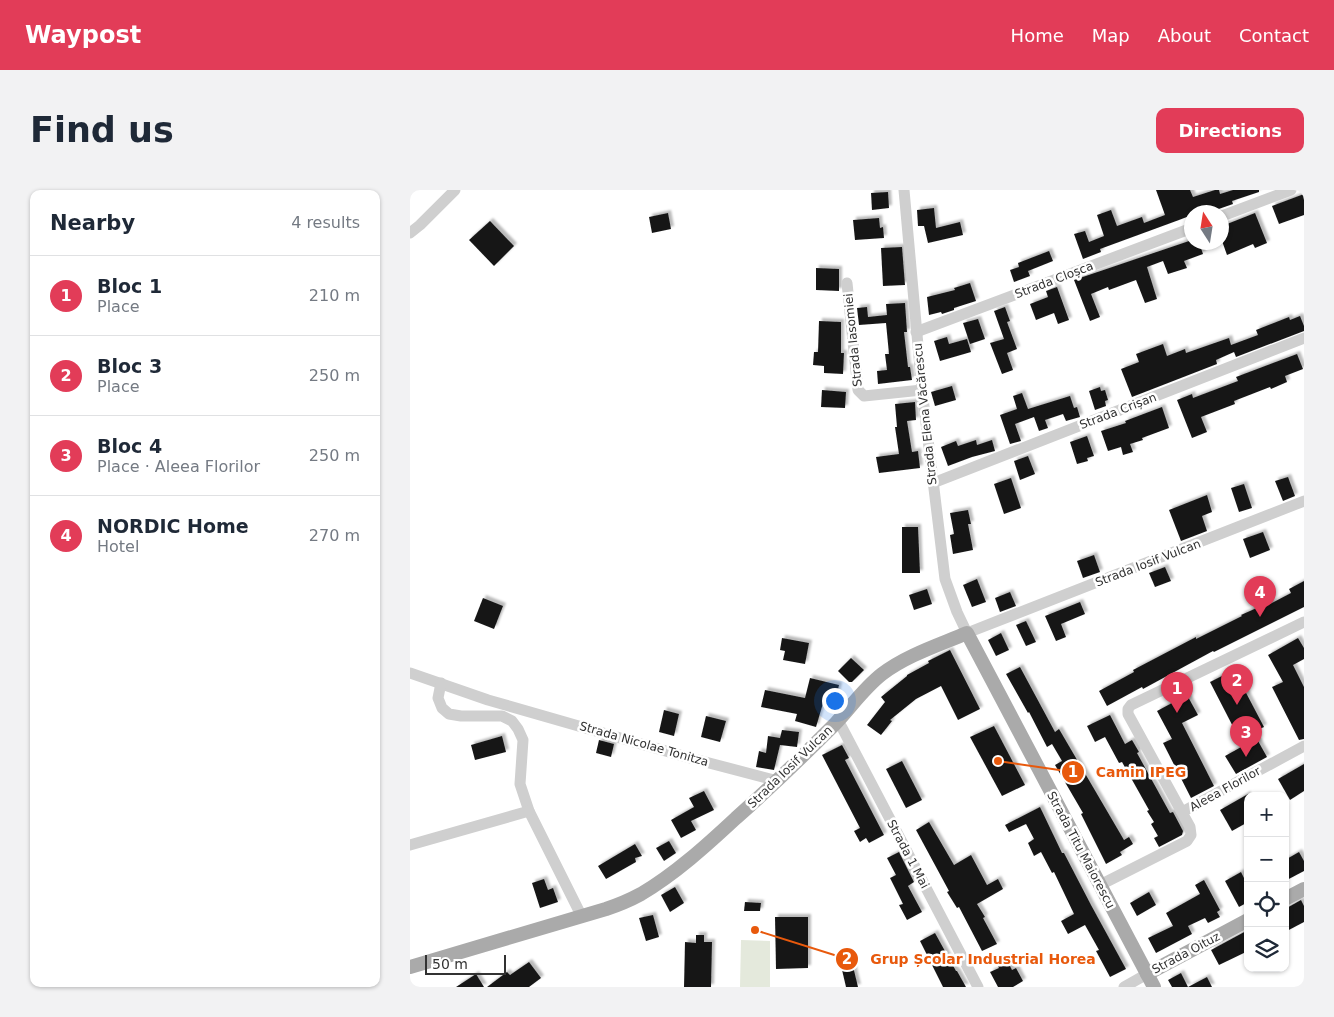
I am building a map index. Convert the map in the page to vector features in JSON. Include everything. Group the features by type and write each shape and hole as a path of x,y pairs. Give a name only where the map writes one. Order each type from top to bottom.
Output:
{"main road":[{"name":"Strada Iosif Vulcan","path":"410,967 606,909 642,893 709,843 778,781 838,720 868,686 882,674 913,655 967,633"},
{"name":"Strada Titu Maiorescu","path":"967,633 1154,987"},
{"path":"1289,897 1304,889"},
{"name":"Strada Oituz","path":"1147,974 1244,922"}],"street":[{"path":"410,233 455,190"},
{"name":"Strada Elena Văcărescu","path":"904,190 922,390 945,579 967,633"},
{"path":"1229,213 1291,190"},
{"name":"Strada Cloșca","path":"916,332 1184,231"},
{"name":"Strada Iasomiei","path":"847,283 858,390 864,396 922,390"},
{"name":"Strada Crișan","path":"933,483 1304,338"},
{"name":"Strada Iosif Vulcan","path":"967,633 1304,501"},
{"path":"1182,812 1128,714 1131,704 1304,622"},
{"name":"Strada Nicolae Tonitza","path":"410,673 460,691 511,706 690,758 778,781"},
{"path":"441,683 438,698 442,708 449,714 461,716 502,716 512,722 518,729 523,740 520,784 529,811 582,916"},
{"name":"Strada 1 Mai","path":"838,720 978,987"},
{"name":"Aleea Florilor","path":"1100,885 1187,841 1191,835 1190,827 1182,812 1304,746"},
{"path":"410,845 529,811"},
{"name":"Strada Oituz","path":"1124,987 1147,974"}],"shaded area":[{"path":"741,940 770,941 770,987 740,987"}],"building":[{"path":"1156,190 1190,190 1193,197 1215,190 1219,190 1220,194 1233,190 1259,190 1259,192 1232,201 1233,204 1229,205 1184,205 1184,218 1100,249 1101,252 1083,259 1074,234 1085,231 1089,242 1104,236 1097,215 1111,210 1117,226 1142,217 1144,223 1165,215"},
{"path":"888,192 889,208 872,210 871,193"},
{"path":"1304,194 1304,215 1279,224 1272,206"},
{"path":"934,208 936,228 960,222 963,235 928,243 924,226 918,226 917,210"},
{"path":"668,213 671,229 652,233 649,217"},
{"path":"1255,213 1267,243 1255,248 1253,244 1227,255 1225,250 1229,250 1229,223"},
{"path":"879,218 880,228 883,227 884,238 855,240 853,220"},
{"path":"490,221 514,246 494,266 469,240"},
{"path":"1184,243 1184,250 1202,250 1203,254 1184,261 1187,268 1168,274 1163,261 1147,267 1157,299 1145,303 1136,280 1109,290 1108,287 1091,294 1100,317 1090,321 1074,280"},
{"path":"902,247 905,285 883,286 881,248"},
{"path":"1049,251 1053,261 1028,271 1030,276 1014,282 1010,270 1019,267 1018,263"},
{"path":"816,268 839,269 839,291 816,290"},
{"path":"970,283 976,301 942,314 941,312 929,315 927,297 955,290 954,288"},
{"path":"1057,287 1069,320 1058,324 1054,313 1036,320 1030,304 1048,297 1046,291"},
{"path":"905,303 907,332 904,332 908,367 910,367 912,380 878,384 877,371 887,370 885,354 889,354 886,323 859,325 857,308 867,307 868,317 887,315 886,304"},
{"path":"1005,307 1010,321 1007,322 1017,349 1007,353 1013,370 1002,374 990,343 1004,339 994,311"},
{"path":"1300,316 1304,331 1236,357 1234,352 1216,360 1217,364 1132,397 1121,369 1139,362 1136,354 1163,344 1167,356 1185,349 1186,353 1229,338 1231,345 1258,335 1256,330 1289,317 1290,320"},
{"path":"978,319 985,339 970,344 963,323"},
{"path":"819,321 841,322 841,353 844,353 843,374 824,373 824,366 813,365 814,352 818,352"},
{"path":"947,337 949,344 967,339 971,352 940,361 934,341"},
{"path":"1297,354 1303,369 1285,376 1287,382 1234,401 1235,404 1201,417 1207,432 1192,438 1177,400 1192,394 1193,398 1238,381 1236,377"},
{"path":"952,386 956,400 935,406 931,392"},
{"path":"1100,387 1101,391 1105,390 1108,400 1105,401 1106,406 1095,410 1089,391"},
{"path":"822,390 846,392 845,408 821,407"},
{"path":"1022,393 1028,409 1070,396 1074,408 1077,407 1080,417 1066,421 1063,414 1045,420 1048,428 1039,431 1034,417 1015,424 1021,441 1010,444 1000,415 1017,409 1013,396"},
{"path":"915,402 916,420 907,421 912,452 918,451 920,468 879,473 876,457 899,454 895,427 897,427 895,404"},
{"path":"1162,407 1169,428 1130,444 1133,452 1123,455 1121,447 1108,451 1101,431 1126,423 1125,421"},
{"path":"1087,436 1094,456 1087,458 1088,461 1077,464 1070,442"},
{"path":"976,440 977,445 992,440 995,451 948,466 941,447 956,441 958,446"},
{"path":"1028,456 1035,474 1020,480 1014,461"},
{"path":"1288,477 1295,496 1283,501 1275,481"},
{"path":"1011,478 1021,508 1004,514 994,484"},
{"path":"1244,484 1252,508 1239,512 1231,488"},
{"path":"1207,495 1212,512 1202,516 1207,531 1181,541 1169,510"},
{"path":"968,510 971,524 968,524 973,550 953,554 950,535 954,534 950,513"},
{"path":"902,527 918,527 920,573 902,573"},
{"path":"1263,532 1270,550 1250,558 1243,539"},
{"path":"1094,555 1100,572 1083,578 1077,561"},
{"path":"1165,567 1171,581 1155,587 1149,573"},
{"path":"977,579 986,602 972,607 963,585"},
{"path":"1304,581 1304,607 1213,651 1107,706 1099,691 1134,672 1133,670 1196,637 1196,639 1241,615 1270,602 1270,604 1291,593 1289,589"},
{"path":"927,589 932,604 914,610 909,595"},
{"path":"1010,592 1016,606 1000,612 995,598"},
{"path":"483,598 503,606 494,629 474,621"},
{"path":"1080,602 1085,614 1061,624 1066,637 1056,641 1045,616"},
{"path":"1026,621 1036,642 1026,646 1016,625"},
{"path":"1001,633 1009,650 996,656 988,640"},
{"path":"782,638 809,643 805,664 783,660 785,651 780,650"},
{"path":"1298,638 1304,648 1304,659 1293,665 1304,687 1304,739 1299,740 1272,687 1283,682 1268,655"},
{"path":"950,650 980,709 958,720 941,686 916,699 890,720 892,721 881,735 867,725 885,702 881,697 907,675 929,663 928,661"},
{"path":"851,658 864,670 852,682 849,682 838,671"},
{"path":"1020,667 1055,732 1059,729 1124,840 1129,837 1133,844 1120,852 1122,855 1106,864 1081,814 1083,813 1055,765 1062,761 1052,744 1047,747 1006,674"},
{"path":"1234,670 1264,727 1253,732 1267,757 1236,774 1225,756 1243,746 1210,682"},
{"path":"810,678 839,685 835,703 824,700 816,727 795,721 797,714 761,707 765,690 805,698"},
{"path":"1187,695 1198,715 1182,723 1214,786 1191,798 1163,743 1172,739 1157,711"},
{"path":"664,710 679,714 674,736 659,732"},
{"path":"1110,715 1125,744 1132,740 1139,752 1137,753 1170,813 1173,812 1183,831 1182,835 1159,847 1154,838 1158,836 1151,824 1154,822 1147,811 1149,810 1122,762 1119,763 1105,737 1095,742 1087,726"},
{"path":"706,716 726,721 720,742 701,737"},
{"path":"994,726 1025,785 1002,796 970,737"},
{"path":"782,730 799,732 797,747 780,745 774,770 756,767 759,751 766,753 768,736 780,738"},
{"path":"502,736 506,752 475,760 471,745"},
{"path":"599,740 614,744 611,757 596,753"},
{"path":"842,745 849,758 845,760 884,835 869,843 866,838 860,842 854,831 860,828 822,755"},
{"path":"902,761 922,800 906,808 886,769"},
{"path":"1304,764 1304,791 1290,800 1289,792 1285,792 1278,779"},
{"path":"704,791 714,810 691,821 696,830 681,838 671,820 694,807 689,798"},
{"path":"1244,796 1244,824 1232,831 1220,810"},
{"path":"1040,807 1062,853 1064,853 1126,969 1110,977 1096,951 1099,950 1085,925 1068,934 1061,921 1074,914 1054,872 1052,873 1041,852 1034,856 1028,843 1034,839 1026,824 1009,832 1005,825"},
{"path":"929,822 954,865 971,855 987,885 998,879 1003,889 977,904 997,944 982,951 959,907 957,908 947,892 949,891 916,830"},
{"path":"669,841 676,853 664,861 656,848"},
{"path":"635,844 642,856 635,858 636,862 606,879 598,866"},
{"path":"899,852 914,882 908,886 922,912 907,920 899,905 903,904 890,878 896,875 887,858"},
{"path":"1299,852 1304,861 1304,871 1289,879 1289,858"},
{"path":"1241,872 1244,878 1244,904 1239,907 1225,881"},
{"path":"544,879 548,890 553,888 558,902 540,908 532,883"},
{"path":"1204,880 1220,910 1217,912 1220,917 1208,923 1205,918 1188,926 1192,934 1156,953 1148,938 1173,926 1166,913 1200,894 1195,885"},
{"path":"675,887 684,903 670,912 661,895"},
{"path":"1149,892 1156,905 1137,916 1130,903"},
{"path":"1301,900 1304,906 1304,922 1289,930 1289,927 1289,907"},
{"path":"745,902 761,903 760,911 744,911"},
{"path":"653,915 659,937 646,941 639,918"},
{"path":"775,917 808,917 808,968 776,969"},
{"path":"1244,932 1244,953 1219,965 1211,950"},
{"path":"935,933 966,987 943,987 920,941"},
{"path":"696,935 704,935 704,942 712,942 711,987 684,987 685,942 696,943"},
{"path":"850,954 858,987 846,987 839,957"},
{"path":"1006,958 1012,970 1016,968 1023,981 1013,987 998,987 990,972 999,968 996,963"},
{"path":"529,962 541,978 529,987 487,987 507,972 510,975"},
{"path":"1181,973 1188,987 1172,987 1168,980"},
{"path":"476,974 484,987 456,987"},
{"path":"1207,977 1212,987 1188,987"}],"place":[{"name":"NORDIC Home","path":"1260,617"},
{"name":"Bloc 3","path":"1237,705"},
{"name":"Bloc 1","path":"1177,713"},
{"name":"Bloc 4","path":"1246,757"},
{"name":"Camin IPEG","path":"998,761"},
{"name":"Grup Școlar Industrial Horea","path":"755,930"}]}
